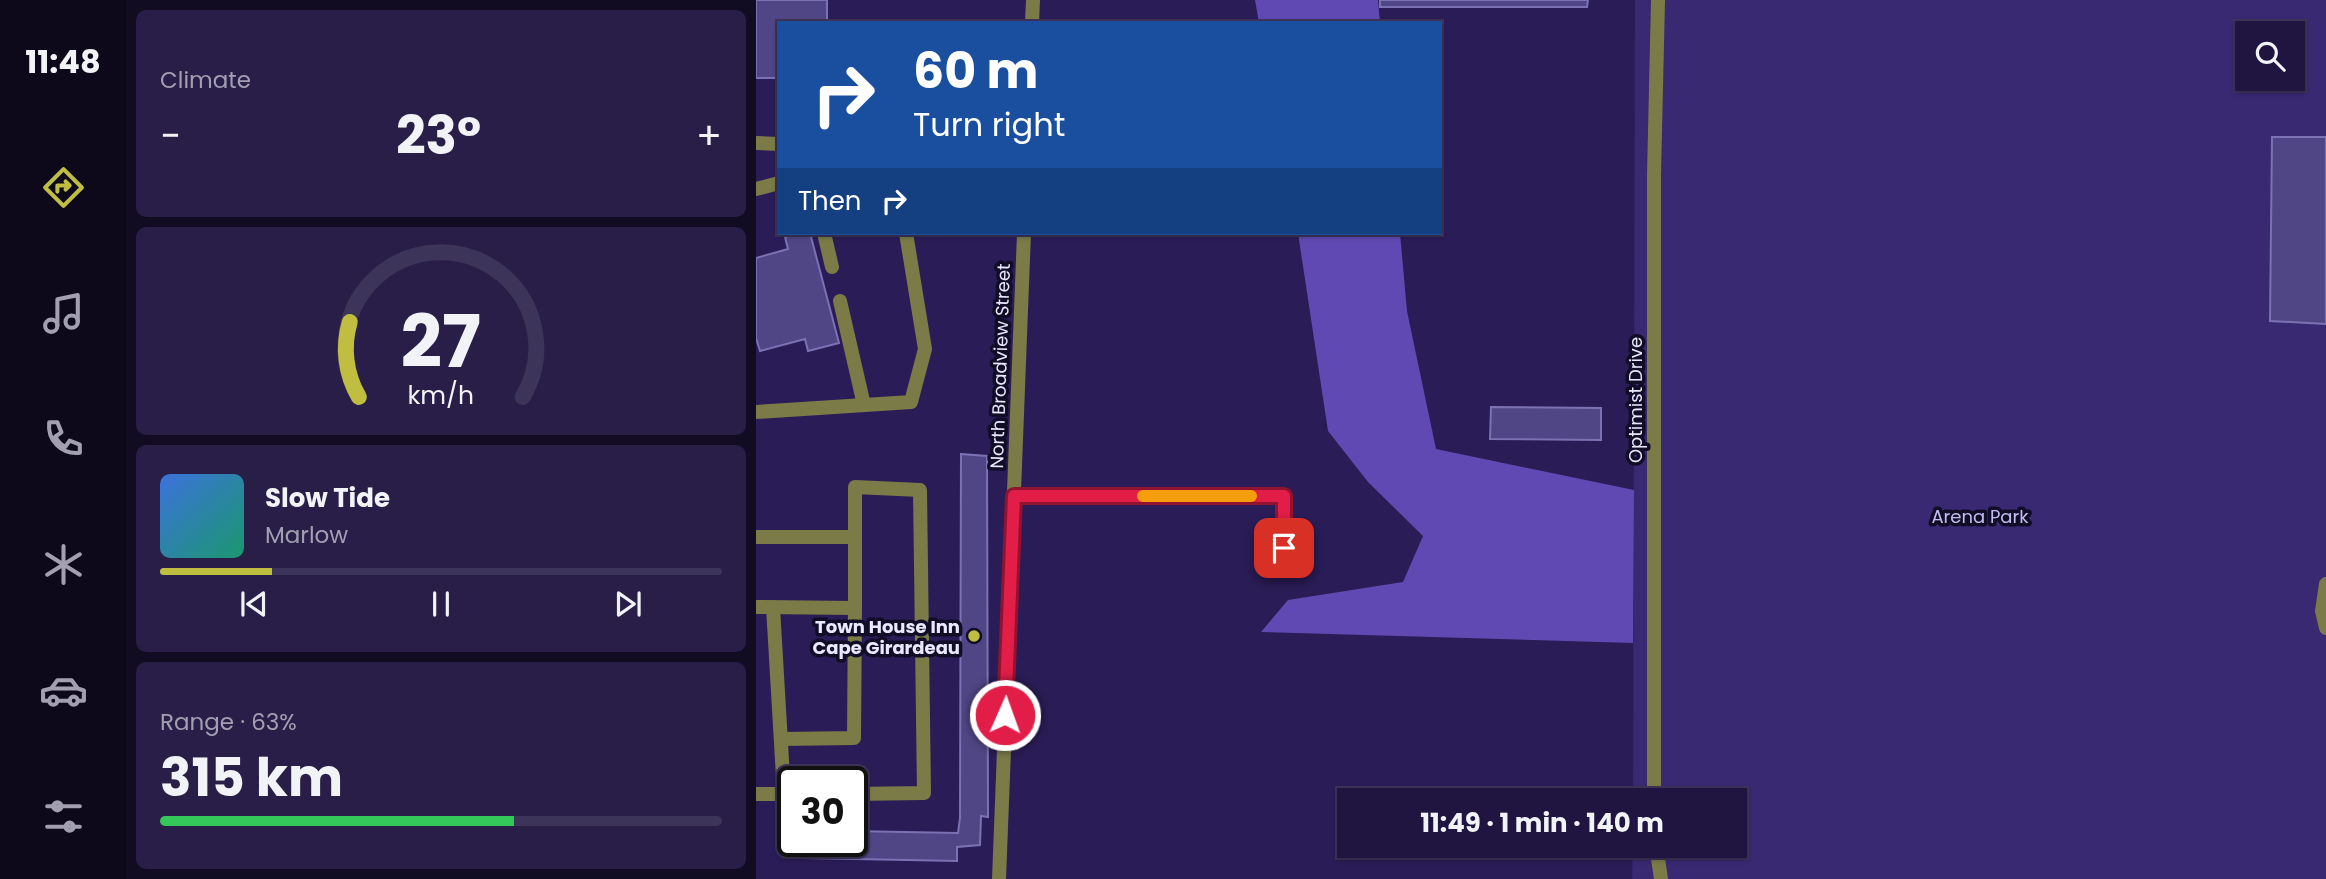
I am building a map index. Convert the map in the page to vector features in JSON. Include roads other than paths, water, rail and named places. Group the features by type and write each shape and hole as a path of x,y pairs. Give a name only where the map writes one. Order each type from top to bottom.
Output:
{"street":[{"path":"1032,21 1033,0"},
{"name":"Optimist Drive","path":"1654,788 1654,202 1658,0"},
{"path":"756,143 777,144"},
{"path":"756,189 777,184"},
{"path":"824,235 832,267"},
{"path":"756,412 911,402 925,349 906,235"},
{"name":"North Broadview Street","path":"999,879 1024,235"},
{"path":"840,301 864,405"},
{"path":"781,739 854,738 855,487 920,490 924,793 868,794"},
{"path":"1014,496 1284,496 1284,548"},
{"path":"756,537 855,537"},
{"path":"2326,584 2322,611 2326,628"},
{"path":"756,607 855,608"},
{"path":"773,607 785,766"},
{"path":"756,794 777,794"},
{"path":"1658,858 1661,879"}],"place":[{"name":"Town House Inn Cape Girardeau","path":"974,636"}],"park label":[{"name":"Arena Park","path":"1980,516"}]}
